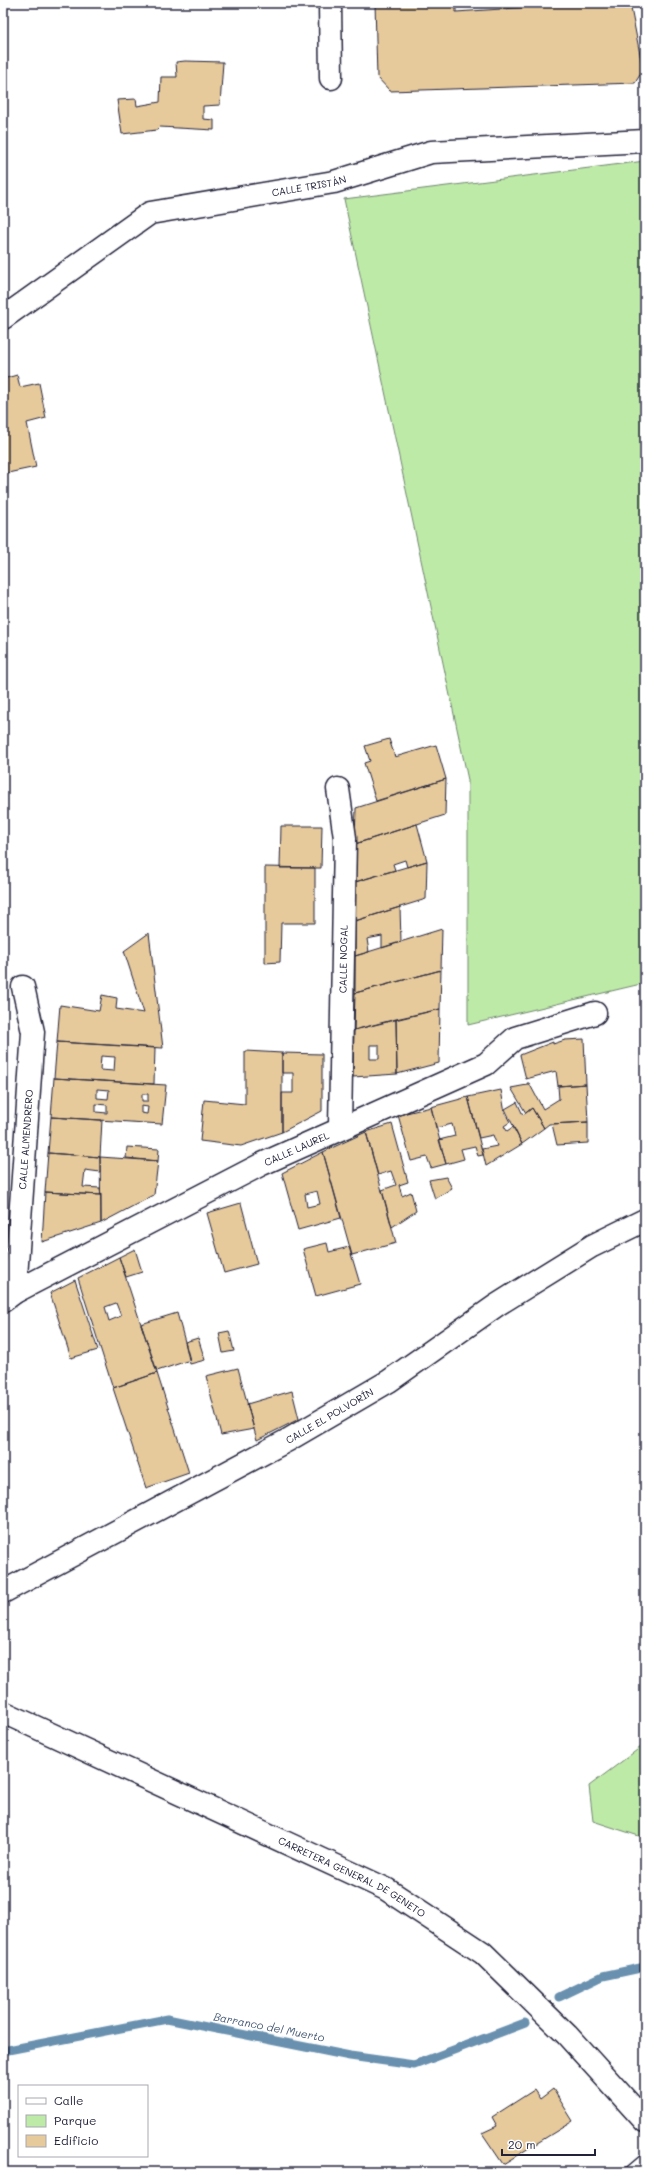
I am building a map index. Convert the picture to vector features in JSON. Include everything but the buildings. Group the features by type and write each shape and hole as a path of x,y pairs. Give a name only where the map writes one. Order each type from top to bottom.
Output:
{"street":[{"path":"330,3 331,78"},
{"name":"CALLE TRISTÁN","path":"3,318 150,213 334,182 431,152 645,142"},
{"name":"CALLE NOGAL","path":"338,789 345,838 340,1128"},
{"name":"CALLE ALMENDRERO","path":"9,1297 33,1032 23,986"},
{"name":"CALLE LAUREL","path":"9,1297 262,1164 486,1064 515,1038 595,1013"},
{"name":"CALLE EL POLVORÍN","path":"3,1592 288,1440 389,1380 497,1305 586,1250 645,1220"},
{"name":"CARRETERA GENERAL DE GENETO","path":"3,1712 386,1889 483,1953 567,2035 645,2121"}],"lane":[{"path":"632,2172 645,2161"}],"green space":[{"path":"645,161 645,983 468,1025 468,780 344,199"},
{"path":"645,1744 645,1838 593,1821 589,1786"}],"waterway":[{"name":"Barranco del Muerto","path":"559,1997 603,1976 645,1967"},
{"name":"Barranco del Muerto","path":"3,2051 167,2019 350,2056 414,2065 525,2023"}]}
